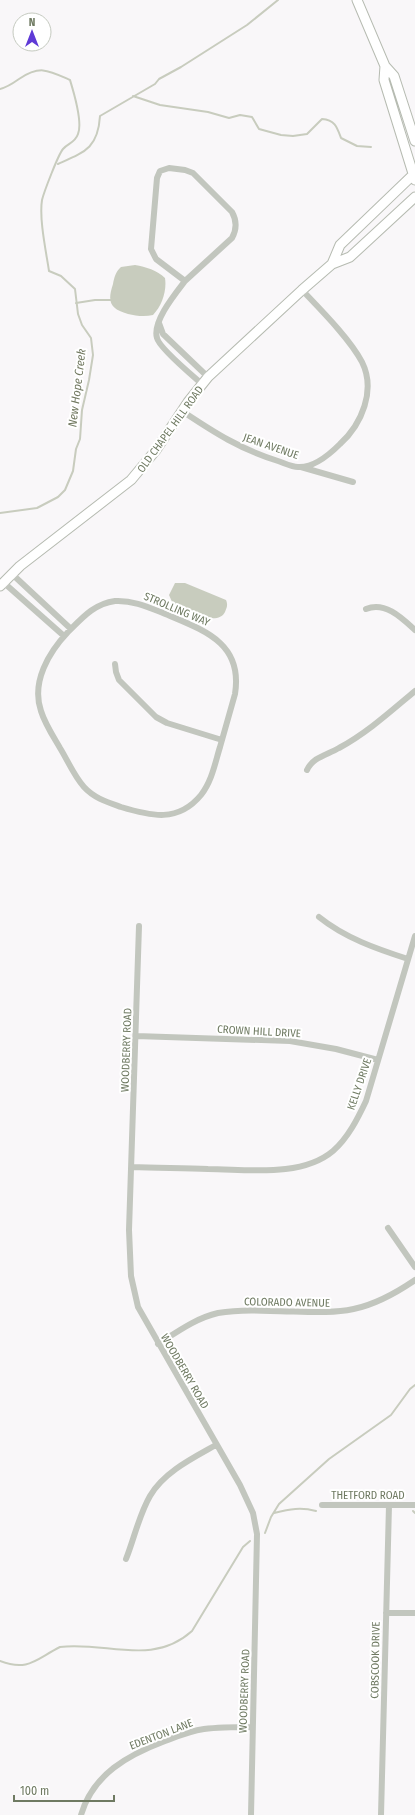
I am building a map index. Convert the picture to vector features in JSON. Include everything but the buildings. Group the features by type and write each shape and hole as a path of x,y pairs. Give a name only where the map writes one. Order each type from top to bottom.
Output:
{"main road":[{"path":"357,0 385,66 394,76 415,141"},
{"path":"385,66 384,80 414,176"},
{"name":"OLD CHAPEL HILL ROAD","path":"332,264 340,246 414,176"},
{"name":"OLD CHAPEL HILL ROAD","path":"2,584 12,574 131,480 156,450 182,410 205,381 302,290 332,264 350,257 415,197"}],"street":[{"path":"185,281 156,259 151,249 157,178 160,171 169,168 185,170 193,173 232,212 236,220 236,231 232,238 185,281 163,312 159,322 163,334 205,381"},
{"name":"JEAN AVENUE","path":"182,410 216,434 251,452 299,468 314,464 335,449 349,435 360,419 366,400 367,386 361,361 330,321 302,290"},
{"path":"302,467 353,482"},
{"path":"12,574 71,629"},
{"path":"2,584 34,609 64,636"},
{"name":"STROLLING WAY","path":"122,600 144,605 213,636 228,651 236,672 235,694 222,740 208,785 197,800 181,811 163,815 152,815 119,806 96,797 84,787 79,780 48,726 40,708 38,688 42,672 64,636 71,629 94,608 108,602 122,600"},
{"path":"34,609 41,601"},
{"path":"366,609 374,606 387,609 415,630"},
{"path":"115,664 119,680 156,717 167,723 222,740"},
{"path":"307,770 316,759 337,750 367,731 415,691"},
{"path":"319,917 334,928 366,944 408,959"},
{"name":"WOODBERRY ROAD","path":"139,926 129,1230 130,1276 138,1307 247,1499 256,1523 257,1572 251,1815"},
{"name":"KELLY DRIVE","path":"132,1167 265,1170 294,1168 322,1158 332,1151 342,1141 360,1115 415,936"},
{"name":"CROWN HILL DRIVE","path":"136,1036 290,1042 336,1049 378,1060"},
{"path":"388,1228 415,1267"},
{"name":"COLORADO AVENUE","path":"158,1344 199,1319 217,1313 239,1310 323,1313 350,1311 379,1302 415,1280"},
{"path":"126,1559 144,1510 155,1489 178,1468 216,1445"},
{"name":"THETFORD ROAD","path":"322,1505 415,1505"},
{"name":"COBSCOOK DRIVE","path":"381,1815 389,1505"},
{"path":"386,1613 415,1613"},
{"name":"EDENTON LANE","path":"81,1815 87,1800 100,1780 118,1764 133,1754 194,1730 217,1727 253,1726"}],"shaded area":[{"path":"135,265 151,269 165,278 163,298 153,315 140,316 122,312 114,307 110,300 114,279 119,269 121,267"},
{"path":"175,583 185,583 226,600 227,606 225,612 221,616 208,618 192,613 173,604 169,595"}],"waterway":[{"path":"58,164 76,156 88,148 96,135 99,127 100,116 155,84 159,79 181,67 247,25 278,0"},
{"name":"New Hope Creek","path":"0,89 10,85 26,75 44,70 70,80 77,107 79,129 75,139 63,149 48,182 42,200 42,226 49,271 61,276 75,289 78,314 82,325 91,338 93,355 82,410 80,439 76,449 73,471 65,490 58,497 37,508 0,513"},
{"path":"133,96 160,105 208,112 229,118 240,115 252,117 259,129 281,135 293,136 307,134 322,119 333,123 341,138 357,146 371,147"},
{"path":"76,303 95,300 113,300"},
{"path":"265,1533 271,1517 279,1504 329,1459 391,1415 410,1389 415,1385"},
{"path":"274,1513 295,1509 316,1511"},
{"path":"0,1661 10,1664 25,1665 38,1660 60,1647 77,1646 145,1650 161,1648 177,1642 192,1631 243,1547 250,1541"}]}
